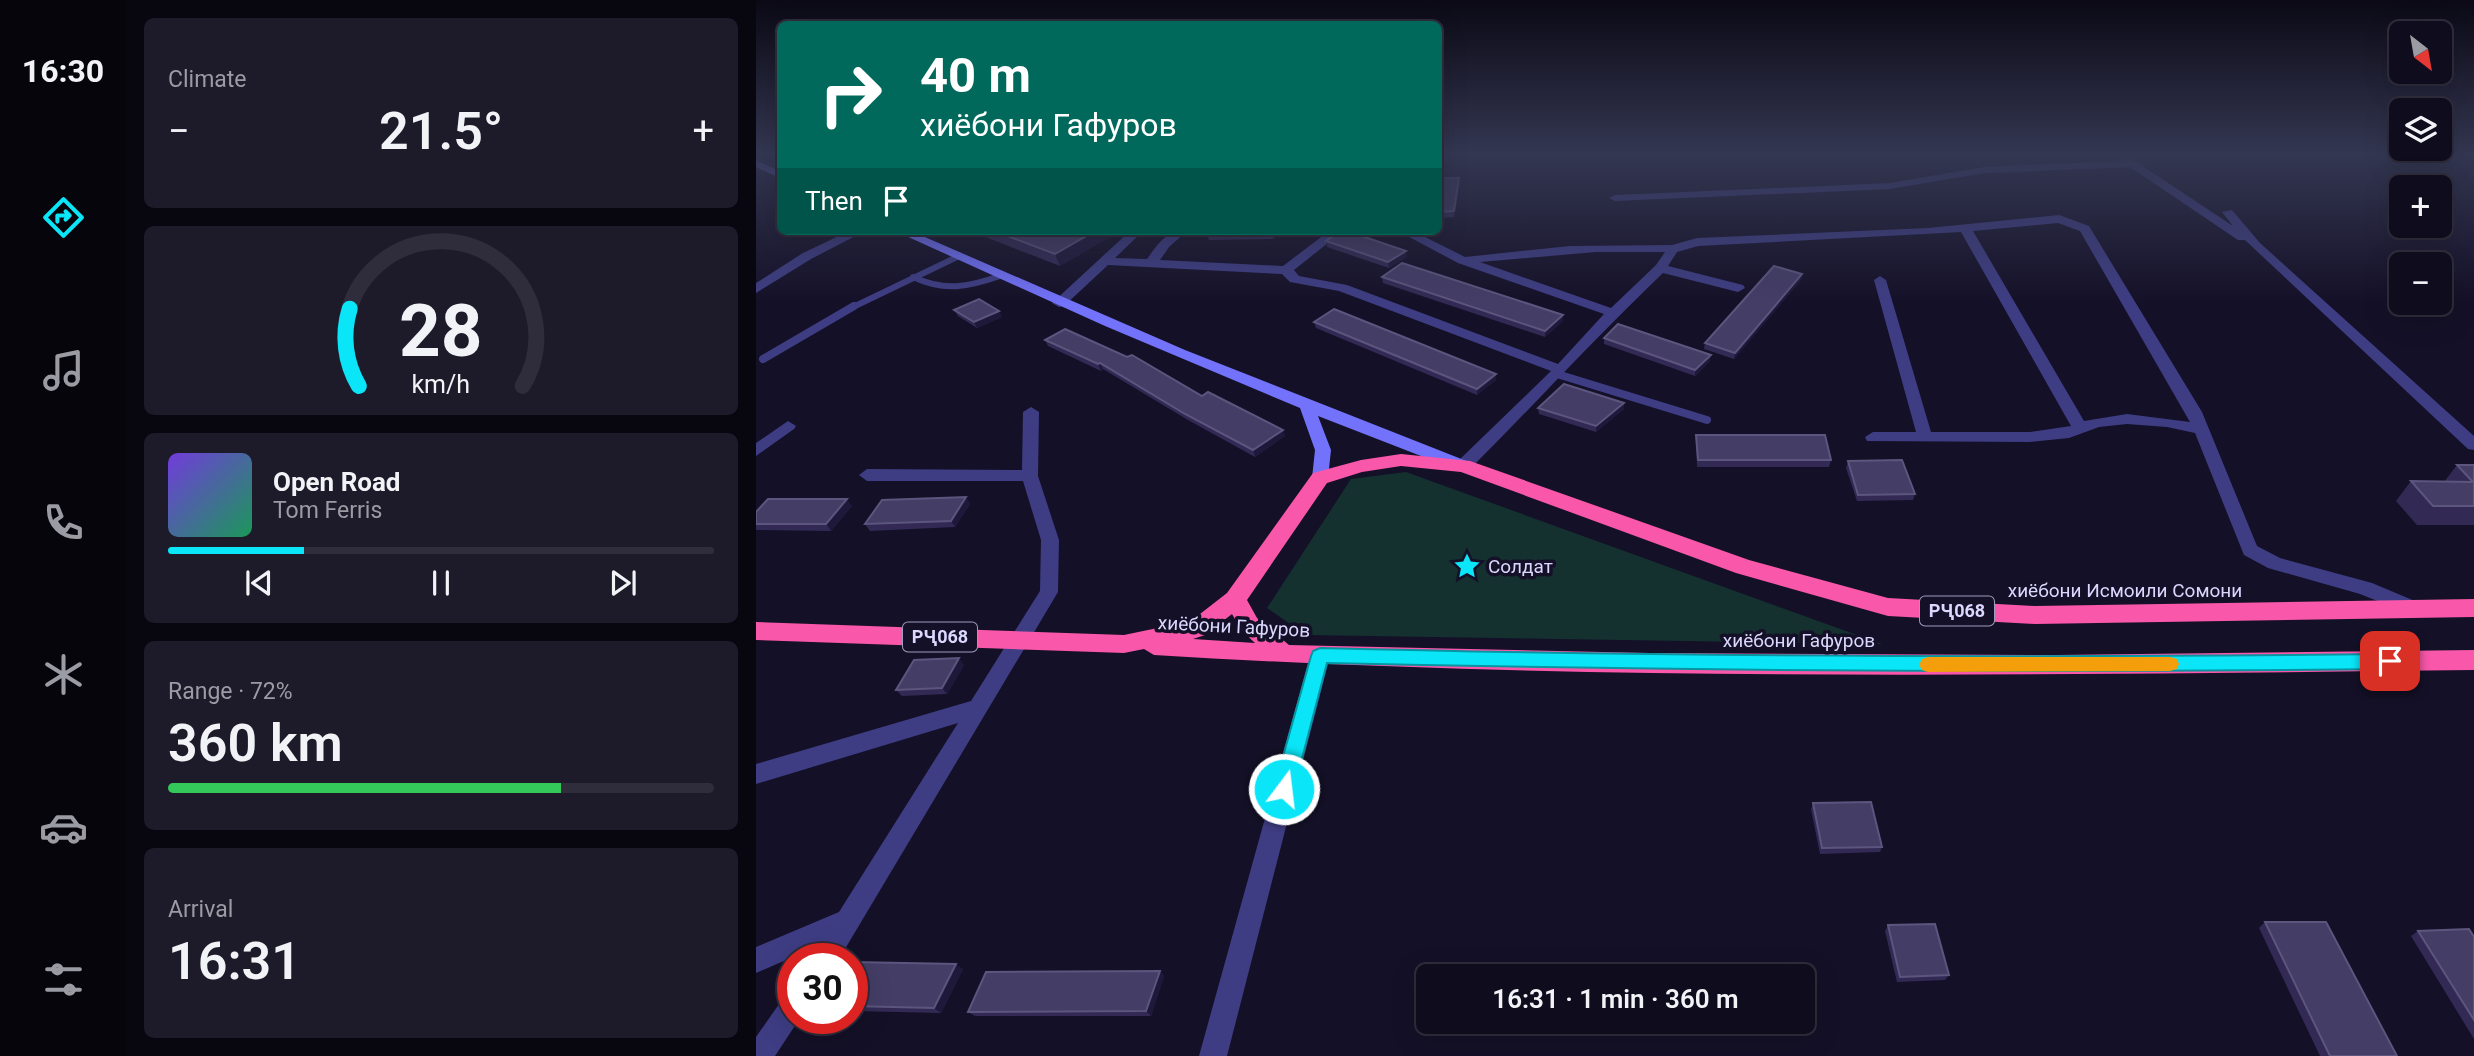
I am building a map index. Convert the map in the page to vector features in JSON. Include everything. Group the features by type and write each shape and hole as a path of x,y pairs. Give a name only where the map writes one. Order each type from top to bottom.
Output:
{"highway":[{"name":"РҶ068","path":"756,631 1124,644 1197,629 1235,599 1320,478 1391,461 1422,460 1463,466"},
{"name":"хиёбони Исмоили Сомони","path":"1463,466 1744,567 1888,607 2035,615 2474,608"},
{"path":"1235,599 1249,624 1280,651"},
{"name":"хиёбони Гафуров","path":"1124,644 1280,651 1320,656 1648,663 2029,665 2474,660"}],"street":[{"path":"2193,204 2256,246"},
{"path":"2228,212 2256,246 2474,445"},
{"path":"1462,260 1523,253 1649,247 1673,249 1686,243 1697,242 1965,228 2059,219 2085,229 2194,412 2250,550 2274,563 2365,589 2415,609"},
{"path":"1965,228 2080,428"},
{"path":"756,289 807,256 851,235"},
{"path":"910,235 1059,303 1307,407 1463,466 1660,268 1673,249"},
{"path":"1059,303 1132,235"},
{"path":"1151,263 1176,235"},
{"path":"1103,261 1286,270 1332,235"},
{"path":"1412,235 1462,260 1613,313"},
{"path":"1660,268 1738,288"},
{"path":"1286,270 1295,279 1342,288 1559,372"},
{"path":"1880,280 1925,437"},
{"path":"1307,407 1323,450 1320,478"},
{"path":"836,943 1049,592 1050,540 1030,476 1031,412"},
{"path":"1873,437 2030,437 2069,433 2096,422 2127,419 2167,422 2200,429"},
{"path":"756,451 788,426"},
{"path":"867,475 1030,476"},
{"path":"1213,1056 1320,656"},
{"path":"756,774 978,708"},
{"path":"756,960 851,920"},
{"path":"760,1056 777,1030"}],"lane":[{"path":"763,359 867,299 957,257"},
{"path":"913,278 933,288 951,289 1000,276"},
{"path":"1559,372 1707,420"}],"green space":[{"path":"1406,472 1882,644 1306,635 1267,608 1351,479"}],"building":[{"path":"1442,204 1455,204 1454,211 1442,212"},
{"path":"1005,235 1088,235 1055,254"},
{"path":"1334,235 1359,235 1406,251 1388,262 1326,241"},
{"path":"1402,263 1563,315 1545,331 1382,277"},
{"path":"1774,266 1802,274 1735,353 1705,343"},
{"path":"979,299 999,311 974,322 954,310"},
{"path":"1334,309 1496,374 1477,389 1314,322"},
{"path":"1618,324 1711,355 1695,370 1604,338"},
{"path":"1065,329 1127,357 1132,355 1202,396 1208,392 1283,430 1253,450 1185,414 1100,363 1045,340"},
{"path":"1564,384 1624,403 1596,426 1538,408"},
{"path":"1696,435 1825,435 1831,460 1698,460"},
{"path":"1902,460 1915,494 1858,495 1848,461"},
{"path":"2457,465 2474,465 2474,506 2433,506 2411,481 2473,482"},
{"path":"966,497 951,521 865,524 882,500"},
{"path":"768,499 847,499 826,524 756,524 756,512"},
{"path":"959,658 942,688 896,690 914,660"},
{"path":"1871,802 1882,847 1822,848 1813,803"},
{"path":"2265,922 2326,922 2397,1056 2330,1056"},
{"path":"1935,924 1949,975 1900,977 1888,925"},
{"path":"2469,929 2474,937 2474,1020 2418,931"},
{"path":"868,962 956,964 934,1008 868,1006"},
{"path":"1160,971 1146,1011 968,1012 986,972"}],"slow traffic":[{"path":"1928,665 2170,664"}],"place":[{"name":"Солдат","path":"1467,566"}],"route":[{"path":"1284,789 1320,656 1648,663 2029,665 2390,661"}]}
